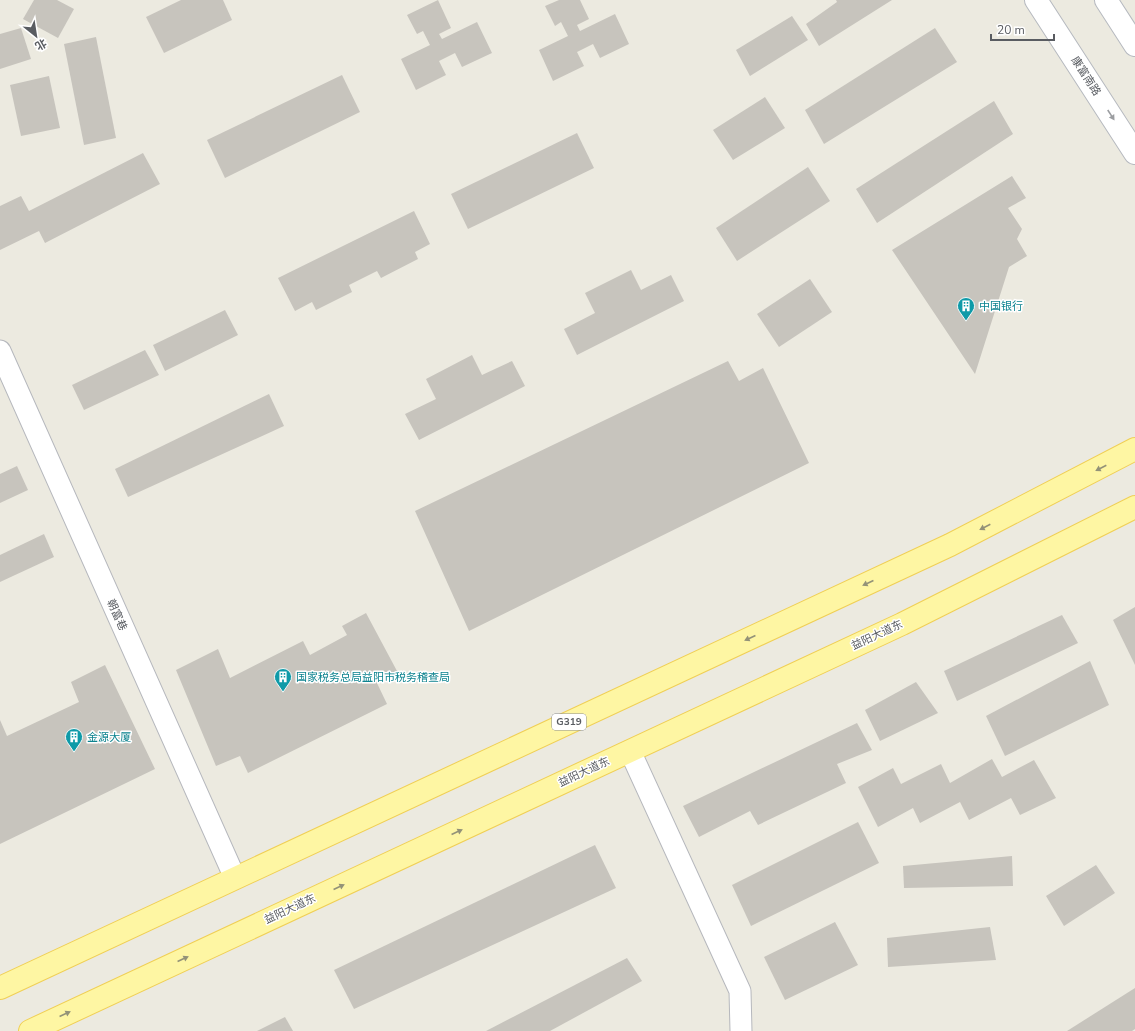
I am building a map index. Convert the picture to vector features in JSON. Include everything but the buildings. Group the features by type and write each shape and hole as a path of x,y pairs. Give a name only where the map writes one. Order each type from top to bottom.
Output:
{"main road":[{"name":"康富南路","path":"1036,0 1135,153"},
{"path":"1106,0 1135,45"},
{"name":"G319","path":"0,988 950,545 1132,448"},
{"name":"益阳大道东","path":"30,1031 902,624 1135,507"}],"street":[{"name":"朝富巷","path":"0,351 235,878"},
{"path":"630,751 740,991 741,1031"}],"place":[{"name":"中国银行","path":"966,321"},
{"name":"国家税务总局益阳市税务稽查局","path":"283,692"},
{"name":"金源大厦","path":"74,752"}]}
